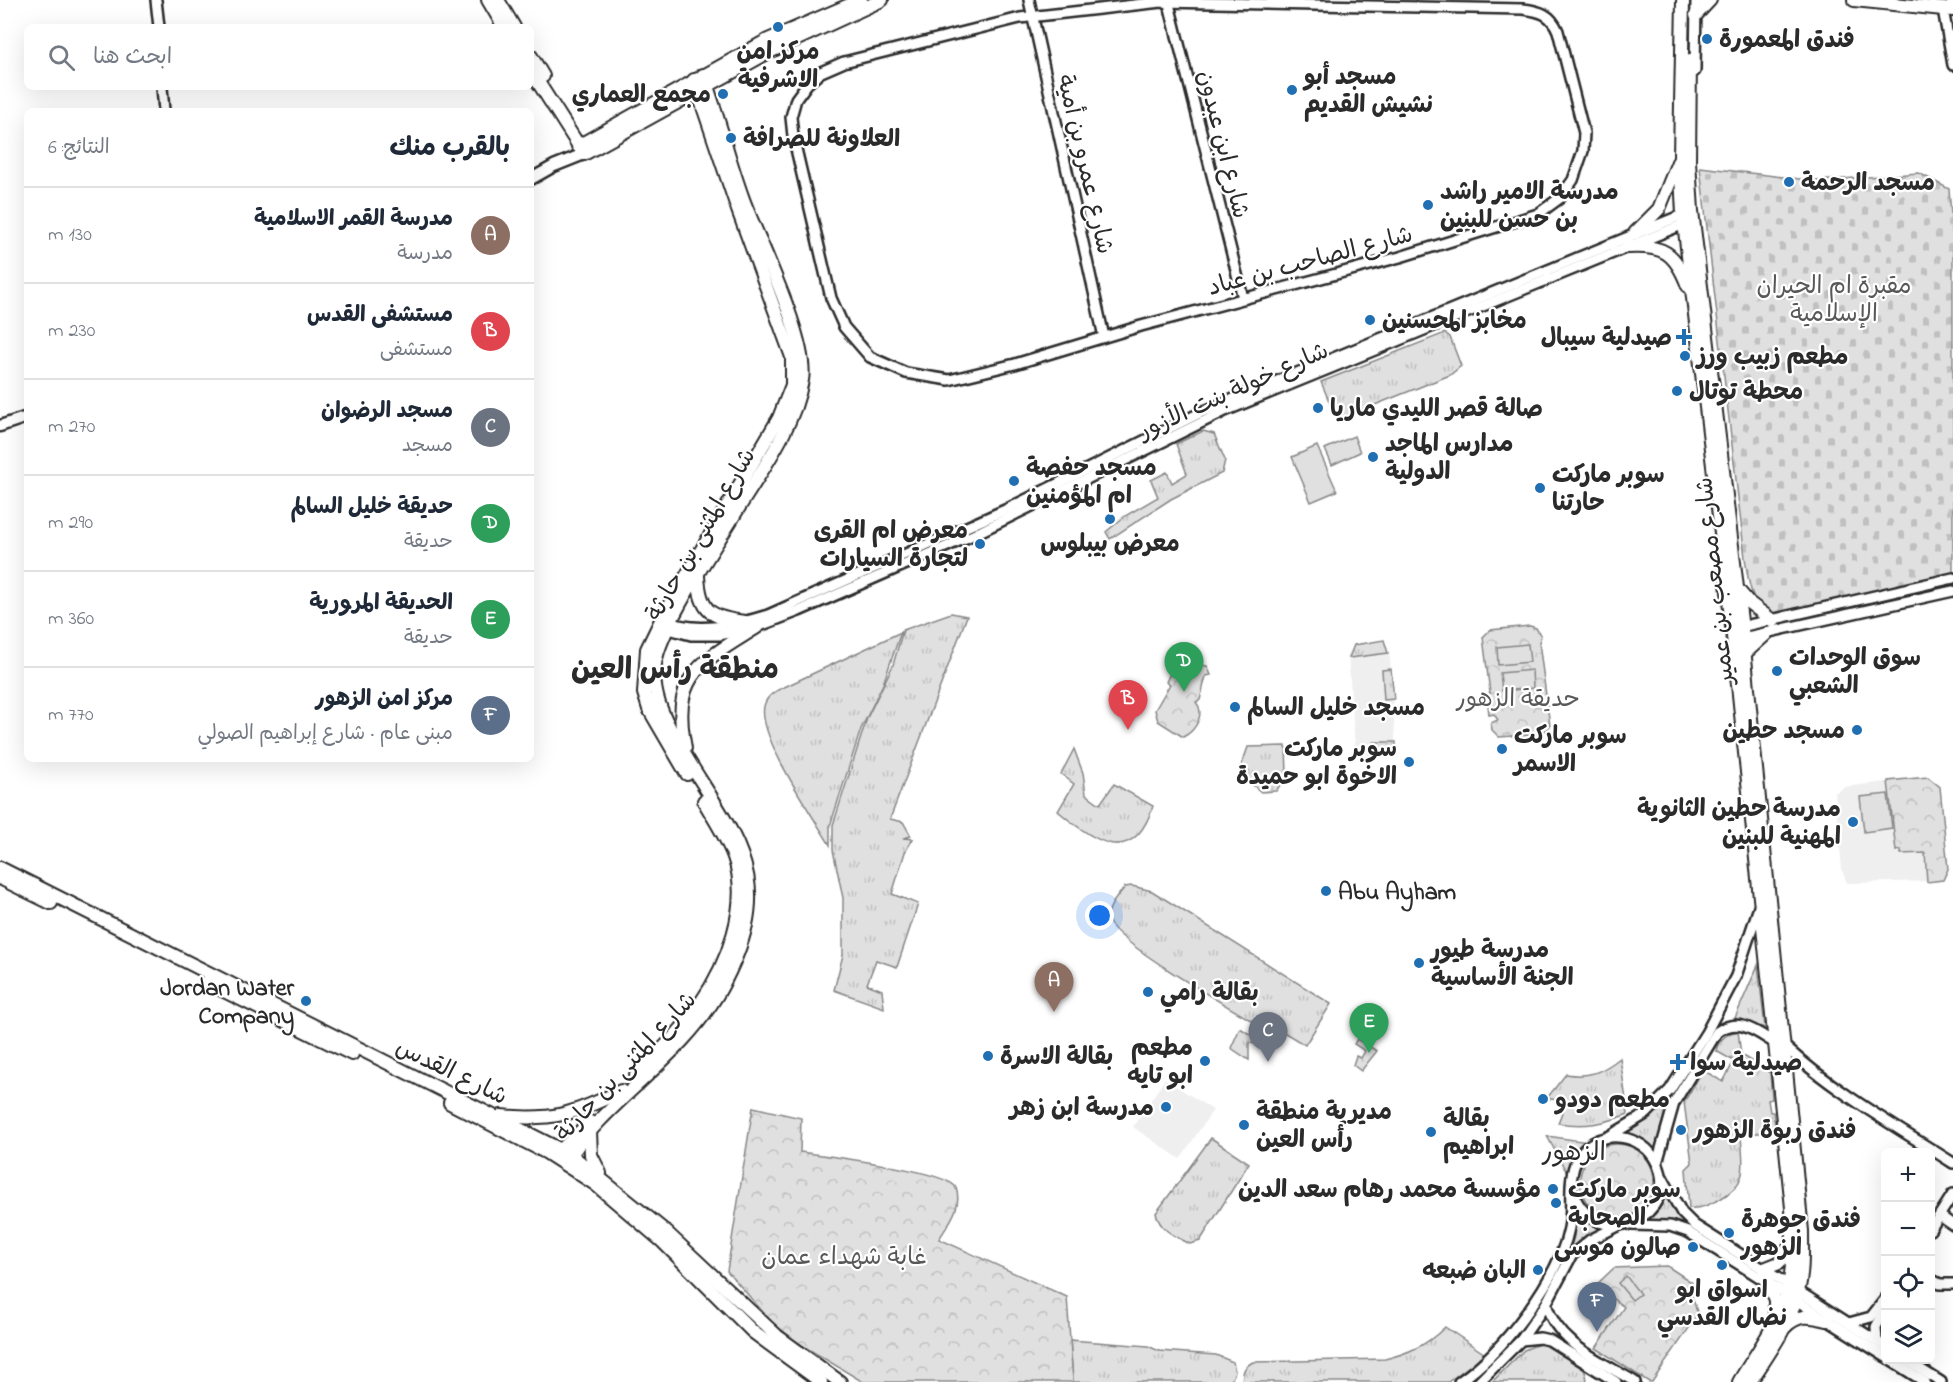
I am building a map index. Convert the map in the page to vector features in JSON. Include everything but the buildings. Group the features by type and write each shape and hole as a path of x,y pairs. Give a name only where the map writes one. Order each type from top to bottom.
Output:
{"highway":[{"path":"488,0 502,24"},
{"path":"498,0 512,24"},
{"path":"585,144 861,0"},
{"path":"781,40 882,0"},
{"path":"1696,15 1710,0"},
{"path":"1854,0 1950,5"},
{"path":"1677,14 1684,1"},
{"name":"شارع مصعب بن عمير","path":"1684,1 1683,153 1694,303 1737,633 1759,905 1779,1044 1786,1069 1802,1224 1792,1292"},
{"path":"534,61 585,144"},
{"path":"534,74 585,144"},
{"path":"585,144 683,98 704,82"},
{"name":"شارع المثنى بن حارثة","path":"564,1157 700,1021 722,987 739,949 749,900 750,882 746,863 733,832 661,712 654,683 658,651 665,624 784,421 792,385 792,357 706,101 704,82"},
{"path":"683,98 706,101"},
{"name":"شارع المثنى بن حارثة","path":"564,1157 700,1005 725,957 739,900 737,870 728,842 656,724 644,693 647,649 698,576 784,421 800,390 803,364 779,290 706,101"},
{"path":"1635,233 1659,209 1683,153"},
{"name":"شارع مصعب بن عمير","path":"1688,217 1737,589 1737,633 1744,654 1792,1208 1792,1292"},
{"path":"1628,247 1648,246 1665,251 1683,273 1694,303"},
{"path":"698,576 700,596 706,608 718,618 745,622"},
{"path":"1737,589 1773,621"},
{"path":"687,758 681,715 685,689 690,678 706,659 757,627"},
{"path":"1744,654 1766,634"},
{"name":"شارع القدس","path":"0,868 494,1115 564,1157 663,1242 767,1344 822,1377 840,1382"},
{"name":"شارع القدس","path":"0,878 602,1177 666,1232 822,1377"},
{"path":"494,1115 551,1118 588,1107 621,1091"},
{"path":"590,1131 591,1155 602,1177"},
{"path":"1764,1269 1785,1258 1792,1240"},
{"path":"1768,1283 1775,1300 1780,1324"},
{"path":"1750,1382 1780,1324 1792,1292"},
{"path":"1739,1382 1780,1324 1796,1318 1811,1316 1827,1320"}],"main road":[{"path":"534,177 585,144"},
{"path":"0,426 24,418"}],"street":[{"path":"156,0 159,24"},
{"name":"شارع عمرو بن أمية","path":"1029,0 1104,337"},
{"name":"شارع الصاحب بن عباد","path":"1168,1 1523,9 1548,15 1558,31 1584,133 1581,163 1573,180 1549,207 1538,214 1497,229 959,378 935,380 893,370 870,357 844,327 831,298 792,130 792,111 803,88 821,72 844,62 1033,15 1168,1"},
{"name":"شارع ابن عبدون","path":"1168,1 1244,298"},
{"name":"شارع مصعب بن عمير","path":"1683,153 1694,135 1696,15 1684,1"},
{"path":"1950,5 1953,65"},
{"name":"شارع مصعب بن عمير","path":"1677,14 1676,120 1683,153"},
{"path":"162,90 164,108"},
{"name":"شارع خولة بنت الأزور","path":"665,624 717,626 745,622 791,606 1346,357 1635,233 1688,217"},
{"name":"شارع خولة بنت الأزور","path":"1346,357 1441,325 1628,247 1688,217"},
{"name":"شارع خولة بنت الأزور","path":"665,624 704,636 757,627 926,557 1086,475"},
{"path":"1737,633 1773,621 1953,578"},
{"path":"1737,633 1766,634 1953,591"},
{"name":"شارع مصعب بن عمير","path":"1607,1137 1646,1114 1670,1090 1736,976 1759,905"},
{"path":"1657,1163 1674,1103 1717,1032 1724,1026 1743,1025 1779,1044 1806,1066 1953,1162"},
{"path":"1786,1069 1806,1066"},
{"path":"1460,1382 1477,1370 1509,1337 1535,1299 1564,1244 1576,1160 1589,1146 1607,1137 1630,1139 1640,1144 1657,1163 1660,1174 1660,1185 1653,1206 1645,1215 1590,1240 1572,1256 1546,1304 1521,1340 1479,1382"},
{"path":"1660,1174 1687,1219 1764,1269 1827,1320 1881,1354"},
{"path":"1573,1193 1590,1218 1609,1225 1679,1228 1768,1283 1792,1292 1850,1323 1881,1344"},
{"path":"1935,1223 1953,1194"},
{"path":"1940,1216 1953,1225"},
{"path":"1935,1282 1953,1284"},
{"path":"1546,1304 1551,1321 1563,1336 1635,1382"},
{"path":"1850,1323 1871,1317 1881,1304"},
{"path":"1877,1341 1876,1328 1885,1310"},
{"path":"1521,1340 1540,1338 1549,1340 1616,1382"},
{"path":"1898,1364 1926,1382"},
{"path":"1914,1364 1941,1382"},
{"path":"822,1377 851,1382"}],"shaded area":[{"path":"1384,640 1390,658 1396,751 1365,754 1355,745 1348,654 1354,645"},
{"path":"1928,777 1940,787 1947,875 1938,881 1847,883 1842,870 1835,793 1844,787"},
{"path":"1165,1079 1213,1110 1180,1159 1133,1127"}],"green space":[{"name":"مقبرة ام الحيران الإسلامية","path":"1700,167 1816,181 1919,173 1949,189 1953,240 1953,574 1784,614 1764,609 1753,596 1745,558"},
{"path":"1445,333 1450,337 1461,366 1450,375 1337,420 1321,382"},
{"path":"1203,431 1214,434 1225,460 1222,473 1171,499 1110,539 1106,532 1125,516 1158,497 1151,480 1167,472 1172,483 1187,474 1176,444"},
{"path":"1354,436 1360,452 1332,465 1325,449"},
{"path":"1317,446 1337,491 1311,502 1292,457"},
{"path":"951,613 967,616 890,819 903,822 911,836 903,838 913,839 905,852 892,894 918,904 897,967 876,960 867,984 882,990 884,1008 834,990 843,955 843,898 833,850 833,825 867,718 893,665 903,630"},
{"name":"حديقة الزهور","path":"1530,626 1536,628 1541,636 1539,642 1550,726 1542,734 1499,737 1492,730 1491,723 1498,720 1494,714 1489,715 1487,694 1490,693 1483,637 1490,630"},
{"path":"901,632 883,684 861,729 830,826 830,845 776,753 764,716 765,703 778,690"},
{"path":"1384,640 1388,653 1349,658 1354,645"},
{"path":"1528,644 1530,662 1498,665 1497,647"},
{"path":"1189,663 1207,666 1211,675 1206,676 1200,700 1196,702 1200,716 1196,726 1183,737 1158,721 1155,710 1170,684 1166,682 1172,669"},
{"path":"1391,669 1394,699 1384,700 1382,670"},
{"path":"1532,670 1533,688 1502,691 1500,673"},
{"path":"1373,742 1396,742 1396,751 1370,754"},
{"path":"1286,746 1287,775 1276,791 1261,792 1248,781 1241,767 1248,747"},
{"path":"1074,749 1083,773 1086,794 1100,804 1114,784 1153,806 1145,825 1135,837 1124,843 1112,844 1099,840 1058,811 1074,784 1061,774"},
{"path":"1928,777 1940,787 1948,869 1943,880 1927,882 1925,853 1901,854 1901,850 1896,851 1888,781"},
{"path":"1888,794 1892,828 1864,832 1860,797"},
{"path":"1132,886 1152,891 1331,1004 1305,1045 1270,1024 1266,1029 1153,960 1130,943 1115,929 1108,915 1125,887"},
{"path":"1758,965 1765,1028 1735,1018"},
{"path":"1240,1028 1262,1042 1262,1045 1249,1043 1249,1060 1231,1048"},
{"path":"1738,1031 1741,1055 1770,1073 1772,1099 1768,1100 1770,1112 1773,1112 1776,1132 1741,1134 1743,1163 1741,1179 1730,1192 1720,1199 1701,1207 1689,1208 1686,1169 1692,1163 1684,1102 1703,1070 1723,1082 1734,1061 1716,1051 1717,1047 1730,1033"},
{"path":"1357,1039 1377,1051 1361,1071 1353,1065 1356,1056 1361,1058 1365,1051 1354,1044"},
{"path":"1620,1058 1628,1114 1594,1124 1558,1123 1566,1102 1547,1098 1566,1074 1595,1073"},
{"path":"1675,1093 1658,1155 1637,1138 1617,1135 1658,1111"},
{"name":"غابة شهداء عمان","path":"753,1107 801,1118 800,1152 910,1170 948,1182 956,1188 958,1202 956,1209 939,1239 1067,1297 1073,1382 863,1382 795,1341 771,1321 727,1271"},
{"path":"1547,1136 1588,1142 1566,1171"},
{"path":"1211,1138 1249,1163 1200,1241 1190,1244 1165,1229 1156,1213"},
{"path":"1610,1144 1624,1144 1638,1150 1648,1160 1654,1174 1654,1188 1648,1202 1638,1212 1624,1218 1610,1218 1596,1212 1586,1202 1580,1188 1580,1174 1586,1160 1596,1150"},
{"path":"1663,1185 1697,1231 1679,1225 1641,1222 1651,1215"},
{"path":"1576,1207 1609,1228 1569,1254 1574,1236"},
{"path":"1667,1266 1696,1285 1691,1293 1698,1315 1652,1382 1649,1382 1596,1348 1624,1307 1595,1286 1614,1268"},
{"path":"1626,1276 1640,1294 1632,1300 1618,1283"},
{"path":"1445,1327 1485,1354 1448,1382 1242,1382 1244,1370 1253,1362 1385,1359 1417,1348"},
{"path":"1070,1340 1148,1346 1159,1351 1216,1355 1233,1362 1235,1371 1231,1382 1073,1382"},
{"path":"1544,1342 1578,1362 1583,1367 1587,1382 1492,1382 1524,1350"}],"place":[{"name":"مركز امن الاشرفية","path":"778,27"},
{"name":"فندق المعمورة","path":"1707,39"},
{"name":"مسجد أبو نشيش القديم","path":"1292,90"},
{"name":"مجمع العماري","path":"723,94"},
{"name":"العلاونة للصرافة","path":"731,138"},
{"name":"مسجد الرحمة","path":"1789,182"},
{"name":"مدرسة الامير راشد بن حسن للبنين","path":"1428,205"},
{"name":"مخابز المحسنين","path":"1370,320"},
{"name":"صيدلية سيبال","path":"1684,337"},
{"name":"مطعم زبيب ورز","path":"1685,356"},
{"name":"محطة توتال","path":"1677,391"},
{"name":"صالة قصر الليدي ماريا","path":"1318,408"},
{"name":"مدارس الماجد الدولية","path":"1373,457"},
{"name":"مسجد حفصة ام المؤمنين","path":"1014,481"},
{"name":"سوبر ماركت حارتنا","path":"1540,488"},
{"name":"معرض بيبلوس","path":"1110,519"},
{"name":"معرض ام القرى لتجارة السيارات","path":"980,544"},
{"name":"سوق الوحدات الشعبي","path":"1777,671"},
{"name":"حديقة خليل السالم","path":"1184,692"},
{"name":"مسجد خليل السالم","path":"1235,707"},
{"name":"مستشفى القدس","path":"1128,730"},
{"name":"مسجد حطين","path":"1857,730"},
{"name":"سوبر ماركت الاسمر","path":"1502,749"},
{"name":"سوبر ماركت الاخوة ابو حميدة","path":"1409,762"},
{"name":"مدرسة حطين الثانوية المهنية للبنين","path":"1853,822"},
{"name":"Abu Ayham","path":"1326,891"},
{"name":"مدرسة طيور الجنة الأساسية","path":"1419,963"},
{"name":"بقالة رامي","path":"1148,992"},
{"name":"Jordan Water Company","path":"306,1001"},
{"name":"مدرسة القمر الاسلامية","path":"1054,1012"},
{"name":"الحديقة المرورية","path":"1369,1053"},
{"name":"بقالة الاسرة","path":"988,1056"},
{"name":"مطعم ابو تايه","path":"1205,1061"},
{"name":"مسجد الرضوان","path":"1268,1062"},
{"name":"صيدلية سوا","path":"1678,1062"},
{"name":"مطعم دودو","path":"1543,1099"},
{"name":"مدرسة ابن زهر","path":"1166,1107"},
{"name":"مديرية منطقة رأس العين","path":"1244,1125"},
{"name":"فندق ربوة الزهور","path":"1681,1130"},
{"name":"بقالة ابراهيم","path":"1431,1132"},
{"name":"مؤسسة محمد رهام سعد الدين","path":"1553,1189"},
{"name":"سوبر ماركت الصحابة","path":"1556,1203"},
{"name":"فندق جوهرة الزهور","path":"1729,1233"},
{"name":"صالون موسى","path":"1693,1247"},
{"name":"اسواق ابو نضال القدسي","path":"1722,1265"},
{"name":"البان ضبعه","path":"1538,1270"},
{"name":"مركز امن الزهور","path":"1597,1332"}],"district":[{"name":"منطقة رأس العين","path":"675,668"},
{"name":"الزهور","path":"1574,1151"}]}
